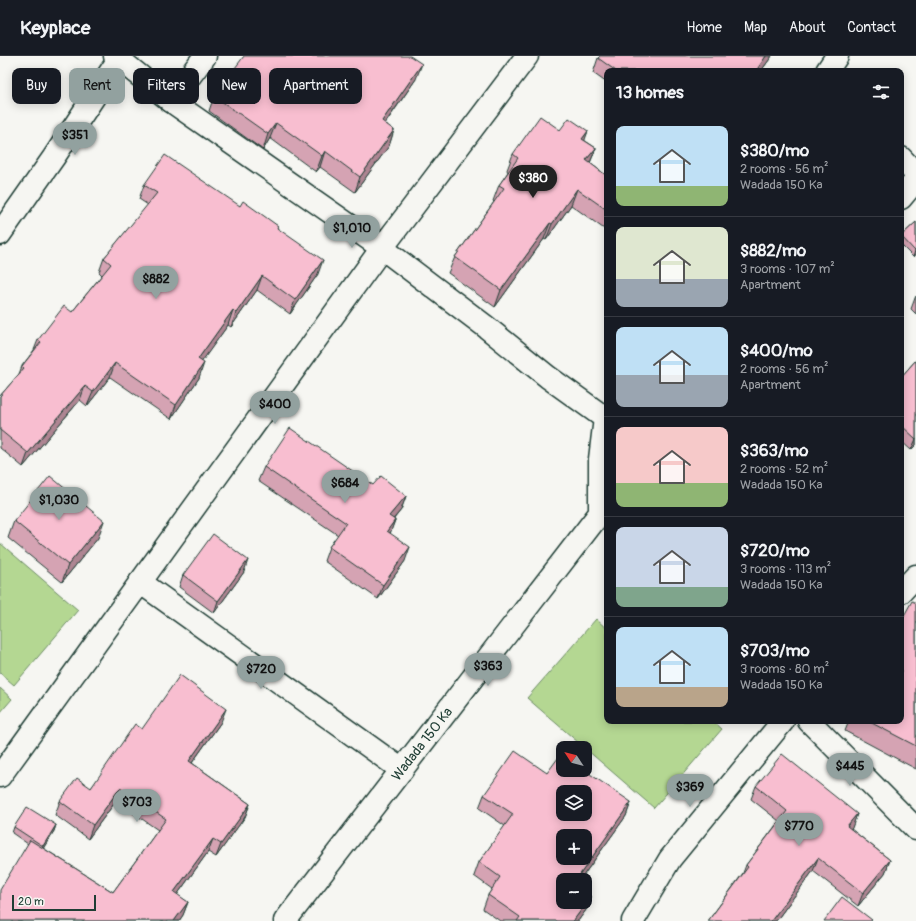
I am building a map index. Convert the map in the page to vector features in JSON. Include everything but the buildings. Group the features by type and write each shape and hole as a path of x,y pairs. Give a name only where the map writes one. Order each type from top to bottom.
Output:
{"street":[{"path":"196,68 205,56"},
{"path":"0,776 382,248 527,56"},
{"path":"829,68 837,56"},
{"path":"0,234 54,157 117,57 133,70"},
{"path":"175,104 382,248 485,326 548,377 604,415"},
{"path":"904,161 916,174"},
{"path":"904,194 916,180"},
{"name":"Wadada 150 Ka","path":"285,921 402,770 604,517 600,459 604,430"},
{"path":"904,589 916,576"},
{"path":"140,582 402,770"},
{"path":"634,921 670,859 782,724"},
{"path":"812,724 916,829"}],"green space":[{"path":"0,543 78,610 14,685 0,673"},
{"path":"596,619 604,626 604,724 716,724 722,729 654,808 592,754 592,741 577,741 527,698"},
{"path":"0,688 12,699 0,713"}]}
